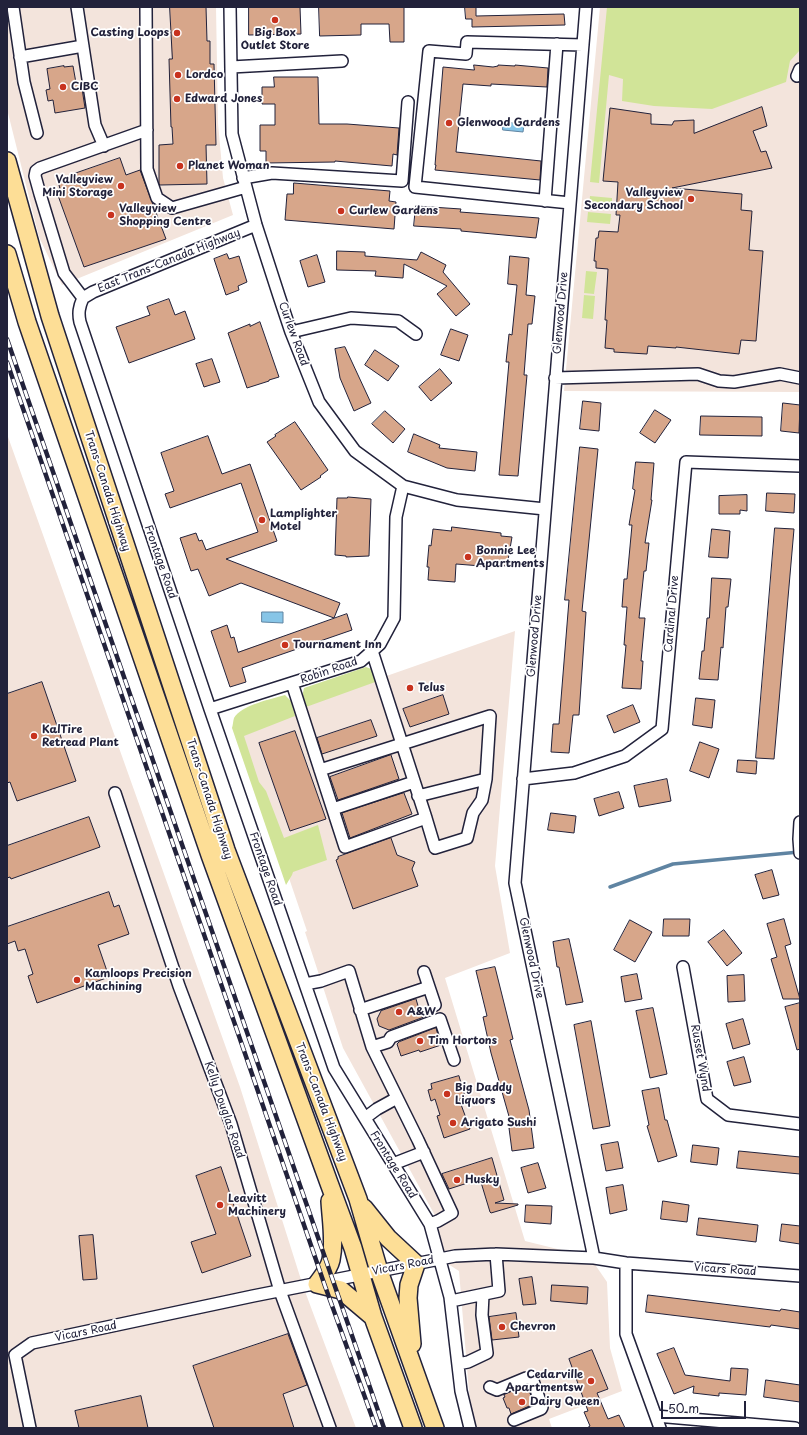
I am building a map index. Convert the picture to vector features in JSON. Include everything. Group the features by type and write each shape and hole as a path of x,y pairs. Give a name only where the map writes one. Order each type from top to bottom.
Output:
{"highway":[{"name":"Trans-Canada Highway","path":"7,161 50,316 226,850 358,1199 379,1271 436,1428"},
{"name":"Trans-Canada Highway","path":"7,254 27,322 208,848 328,1184 353,1248 373,1317 413,1428"},
{"path":"328,1184 332,1253 328,1267 317,1284 341,1290 373,1317"},
{"path":"358,1199 388,1238 416,1264 409,1285 408,1298 414,1368"}],"street":[{"path":"13,7 24,82 37,133"},
{"path":"76,7 95,125 104,146"},
{"path":"146,7 147,169 157,198 172,208 272,173 402,181 408,102"},
{"name":"Curlew Road","path":"230,7 232,134 256,225 291,332 319,402 355,450 403,486 457,500 545,509"},
{"name":"Glenwood Drive","path":"586,7 515,883 594,1258"},
{"path":"570,203 415,187 429,51 466,54 467,42 583,45"},
{"path":"545,201 557,44"},
{"path":"20,57 83,46"},
{"path":"231,67 342,61"},
{"path":"83,298 64,273 35,176 36,171 40,168 147,130"},
{"name":"East Trans-Canada Highway","path":"83,298 100,289 256,225"},
{"name":"Frontage Road","path":"83,298 78,314 80,322 210,710 334,1068 430,1224 450,1301 461,1391 470,1428"},
{"path":"291,332 351,318 398,320 416,334"},
{"path":"556,378 698,374 719,381 734,382 780,374 800,378"},
{"name":"Cardinal Drive","path":"523,779 574,773 625,756 662,729 686,462 800,466"},
{"name":"Robin Road","path":"210,710 361,661 380,644 394,618 396,518 403,486"},
{"path":"320,770 402,743 490,716 486,779 482,800 473,812 467,838 435,848 426,818 418,796 402,743 372,651"},
{"path":"292,683 345,847 426,818"},
{"path":"418,796 486,779"},
{"path":"333,809 414,782"},
{"name":"Kelly Douglas Road","path":"114,794 179,986 230,1124 280,1291 330,1428"},
{"path":"800,822 800,853"},
{"name":"Russet Wynd","path":"683,967 707,1099 728,1115 800,1124"},
{"path":"305,984 321,981 349,971 372,1047 424,1152 452,1213 430,1224"},
{"path":"424,972 435,1005"},
{"path":"360,1010 429,986"},
{"path":"372,1047 388,1042 391,1037 440,1019 454,1060"},
{"path":"365,1118 377,1109 397,1098"},
{"path":"393,1164 424,1152"},
{"path":"450,1301 499,1291 496,1254"},
{"name":"Vicars Road","path":"30,1428 15,1355 32,1343 361,1274 455,1256 496,1254 594,1258 626,1263 800,1276"},
{"path":"626,1263 626,1334 660,1428"},
{"path":"458,1364 468,1362 487,1353 482,1315 482,1295"},
{"path":"490,1387 497,1390 526,1378 532,1378 542,1407 541,1409 514,1420"},
{"path":"656,1416 795,1428"}],"shaded area":[{"name":"Valleyview Shopping Centre","path":"7,7 216,7 218,123 223,178 233,215 62,285 39,237 7,109"},
{"name":"Valleyview Secondary School","path":"600,7 800,7 800,392 564,391"},
{"path":"7,434 240,1087 303,1286 356,1428 7,1428"},
{"path":"515,631 495,866 510,953 445,978 525,1241 594,1258 596,1266 607,1282 610,1348 622,1391 549,1419 552,1428 472,1428 459,1271 440,1259 438,1221 343,1048 305,932 307,931 238,728"}],"green space":[{"path":"607,7 800,7 800,50 790,61 786,82 712,109 654,106 622,101 623,79 609,75 599,183 590,182"},
{"path":"590,196 612,198 612,208 589,207"},
{"path":"588,212 611,214 610,224 587,222"},
{"path":"586,271 597,272 594,294 584,293"},
{"path":"584,295 595,296 593,319 582,318"},
{"path":"366,667 374,670 378,681 306,707 302,697 304,688"},
{"path":"285,695 291,701 295,716 244,736 259,782 266,791 284,838 318,825 327,860 293,872 286,885 232,728 234,718 243,709 257,703"}],"water":[{"path":"503,122 524,124 523,132 503,130"},
{"path":"262,612 283,612 283,623 262,622"}],"building":[{"name":"Valleyview Shopping Centre","path":"170,7 206,7 207,41 210,41 210,64 214,64 216,145 206,145 207,184 159,184 159,145 173,144 169,59 172,59"},
{"name":"Big Box Outlet Store","path":"249,7 300,7 301,34 249,35"},
{"path":"319,7 404,7 404,42 390,42 389,24 361,24 361,35 320,36"},
{"path":"465,7 476,7 476,16 564,14 565,25 472,27 472,19 466,19"},
{"path":"474,65 493,67 498,65 515,65 548,68 547,87 463,84 456,152 541,161 540,180 435,170 443,67 474,70"},
{"path":"73,66 76,83 81,82 85,108 55,113 53,100 48,101 46,90 50,89 47,69"},
{"path":"274,77 318,77 319,124 347,124 399,128 397,155 393,154 392,166 335,161 266,163 266,151 260,151 260,125 275,125 275,104 262,104 262,87 274,87"},
{"path":"762,107 767,126 753,131 761,152 766,151 772,168 672,188 742,194 741,210 752,211 749,250 763,251 756,341 741,340 739,354 676,347 648,346 647,354 614,352 614,349 605,348 608,269 596,268 596,261 594,261 596,238 598,238 599,231 618,232 620,215 616,215 618,182 603,181 610,108 651,114 651,124 672,125 674,121 694,120 694,133"},
{"name":"Valleyview Shopping Centre","path":"120,158 126,175 140,170 166,239 84,267 56,190 60,189 58,181"},
{"name":"Curlew Gardens","path":"294,183 390,191 389,201 396,202 394,229 285,220 287,194 293,194"},
{"path":"416,206 461,209 460,212 539,218 536,238 461,231 461,229 414,226"},
{"path":"337,251 365,252 365,256 417,260 421,252 446,265 443,272 470,304 456,316 437,294 447,286 404,264 403,278 375,276 376,271 337,270"},
{"path":"227,254 229,259 239,256 247,282 238,286 239,290 226,295 214,259"},
{"path":"317,255 325,282 308,287 300,261"},
{"path":"510,256 529,258 526,295 535,296 532,324 528,324 524,375 527,375 518,476 499,475 509,362 506,362 509,334 512,335 517,285 508,284"},
{"path":"169,299 175,315 185,311 195,339 129,363 116,327 150,315 147,307"},
{"path":"260,322 279,377 247,388 228,333 250,324 250,326"},
{"path":"451,329 468,335 459,361 441,355"},
{"path":"345,347 371,403 354,411 340,378 335,349"},
{"path":"375,350 399,366 388,381 365,365"},
{"path":"212,359 220,382 204,387 196,364"},
{"path":"440,369 452,383 431,401 419,387"},
{"path":"583,401 601,403 599,431 580,429"},
{"path":"783,403 800,405 799,433 781,431"},
{"path":"655,410 671,420 655,443 640,433"},
{"path":"385,411 405,429 393,443 372,424"},
{"path":"701,416 762,417 762,436 700,435"},
{"path":"295,422 328,470 320,476 321,477 301,490 267,442"},
{"path":"414,434 440,445 439,448 477,452 475,471 447,468 408,452"},
{"path":"208,436 222,474 250,464 277,541 226,559 340,603 334,618 241,583 209,596 198,569 191,571 180,538 196,533 199,541 202,540 206,550 258,532 241,483 170,508 165,494 174,491 161,453"},
{"path":"580,447 598,449 582,611 586,612 579,715 573,715 569,753 551,752 553,724 559,724 569,600 565,600"},
{"path":"636,462 654,463 652,500 645,543 649,543 646,571 644,571 639,618 645,618 641,661 643,661 641,689 622,688 626,645 624,645 627,607 622,607 624,579 627,579 632,525 629,525 635,490 633,489"},
{"path":"767,493 795,494 794,513 766,511"},
{"path":"747,495 747,511 740,510 740,514 719,514 719,496"},
{"path":"348,497 371,499 369,556 346,557 335,555 337,498"},
{"name":"Bonnie Lee Apartments","path":"452,527 501,533 501,536 512,537 507,566 494,565 494,567 456,564 455,582 428,580 429,567 427,567 429,545 431,546 433,529 451,531"},
{"path":"775,528 794,529 774,759 756,758"},
{"path":"712,529 730,531 728,558 709,557"},
{"path":"712,578 731,579 728,607 726,607 723,648 721,647 718,680 699,679 702,651 704,651 707,618 709,618"},
{"name":"Tournament Inn","path":"347,614 352,630 242,668 246,682 230,687 211,631 227,625 231,638 234,637 238,652"},
{"name":"KalTire Retread Plant","path":"42,682 76,781 17,801 10,782 7,783 7,694"},
{"path":"443,695 449,714 410,727 403,709"},
{"path":"696,698 715,700 712,728 693,725"},
{"path":"633,705 640,722 614,733 607,716"},
{"path":"371,720 377,736 322,754 317,738"},
{"path":"295,731 326,819 290,831 259,743"},
{"path":"700,742 719,749 709,778 690,771"},
{"path":"391,755 399,779 338,800 330,777"},
{"path":"738,760 757,761 756,774 737,772"},
{"path":"667,779 671,801 639,807 634,786"},
{"path":"619,792 624,808 599,816 594,799"},
{"path":"404,793 412,814 350,838 342,813"},
{"path":"551,813 576,816 574,833 548,830"},
{"path":"89,817 100,847 11,879 10,877 7,878 7,846"},
{"path":"391,838 397,855 415,862 412,869 418,886 353,909 336,860 338,857"},
{"path":"772,870 779,895 763,899 755,875"},
{"path":"109,892 114,907 119,905 129,934 98,945 109,977 37,1003 28,976 33,974 25,949 18,951 15,941 7,944 7,927"},
{"path":"664,919 690,919 689,936 663,936"},
{"path":"784,919 791,944 785,946 800,999 783,999 771,959 777,957 767,924"},
{"path":"630,920 652,932 635,962 614,950"},
{"path":"724,930 742,953 727,966 708,942"},
{"path":"569,939 583,1002 566,1005 553,942"},
{"path":"495,967 513,1039 510,1040 529,1110 534,1148 512,1151 509,1128 512,1127 491,1053 483,1017 487,1016 476,971"},
{"path":"637,974 642,999 625,1002 621,977"},
{"path":"744,975 745,1001 728,1002 727,976"},
{"name":"A&W","path":"416,999 421,1016 432,1014 389,1030 379,1026 377,1019 381,1011"},
{"path":"800,1003 800,1049 797,1050 785,1007"},
{"path":"653,1008 667,1074 650,1078 636,1011"},
{"path":"743,1019 750,1044 733,1049 726,1024"},
{"path":"591,1021 610,1126 593,1129 574,1025"},
{"name":"Tim Hortons","path":"436,1028 441,1045 401,1056 397,1044 399,1042"},
{"path":"744,1057 751,1082 734,1086 727,1062"},
{"path":"459,1076 465,1097 459,1099 470,1129 444,1138 437,1116 440,1115 435,1099 431,1101 428,1090 432,1089 431,1084"},
{"path":"659,1088 665,1120 667,1120 677,1156 658,1162 647,1126 649,1125 642,1091"},
{"path":"618,1142 623,1168 606,1171 601,1145"},
{"path":"693,1145 719,1148 717,1165 691,1162"},
{"path":"739,1151 800,1157 800,1174 737,1168"},
{"path":"492,1158 504,1200 495,1203 518,1205 491,1213 480,1179 449,1189 442,1174"},
{"path":"538,1163 546,1188 528,1193 521,1168"},
{"name":"Leavitt Machinery","path":"221,1167 251,1256 202,1273 191,1242 216,1234 196,1176"},
{"path":"623,1185 627,1210 610,1214 606,1188"},
{"path":"663,1201 689,1205 687,1222 661,1219"},
{"path":"526,1205 552,1206 551,1224 525,1222"},
{"path":"699,1218 758,1225 756,1242 697,1235"},
{"path":"782,1224 800,1226 800,1244 780,1241"},
{"path":"93,1235 97,1279 83,1280 79,1236"},
{"path":"532,1277 536,1304 523,1305 519,1279"},
{"path":"552,1285 588,1287 587,1304 551,1301"},
{"path":"648,1295 780,1311 781,1309 800,1312 800,1329 771,1325 770,1327 646,1312"},
{"path":"516,1313 519,1337 492,1340 489,1317"},
{"path":"288,1334 307,1385 283,1394 294,1428 214,1428 193,1366"},
{"path":"674,1348 685,1375 730,1381 731,1368 748,1369 746,1395 719,1393 719,1396 693,1393 694,1386 674,1394 657,1354"},
{"path":"592,1350 608,1389 597,1393 608,1419 619,1415 625,1428 587,1428 590,1426 584,1412 588,1411 569,1359"},
{"path":"766,1380 800,1385 800,1402 764,1397"},
{"name":"Dairy Queen","path":"527,1385 534,1404 511,1414 503,1398 505,1397 504,1395"},
{"path":"141,1396 148,1428 79,1428 75,1411"}],"waterway":[{"path":"610,887 673,864 799,852"}],"railway":[{"path":"7,339 384,1428"},
{"path":"7,362 325,1286 376,1428"}],"place":[{"name":"Big Box Outlet Store","path":"275,20"},
{"name":"Casting Loops","path":"177,33"},
{"name":"Lordco","path":"178,75"},
{"name":"CIBC","path":"63,87"},
{"name":"Edward Jones","path":"177,99"},
{"name":"Glenwood Gardens","path":"449,123"},
{"name":"Planet Woman","path":"180,166"},
{"name":"Valleyview Mini Storage","path":"121,186"},
{"name":"Valleyview Secondary School","path":"691,199"},
{"name":"Curlew Gardens","path":"341,211"},
{"name":"Valleyview Shopping Centre","path":"111,215"},
{"name":"Lamplighter Motel","path":"262,520"},
{"name":"Bonnie Lee Apartments","path":"468,557"},
{"name":"Tournament Inn","path":"285,645"},
{"name":"Telus","path":"410,688"},
{"name":"KalTire Retread Plant","path":"34,736"},
{"name":"Kamloops Precision Machining","path":"77,980"},
{"name":"A&W","path":"399,1012"},
{"name":"Tim Hortons","path":"420,1041"},
{"name":"Big Daddy Liquors","path":"447,1094"},
{"name":"Arigato Sushi","path":"453,1123"},
{"name":"Husky","path":"457,1180"},
{"name":"Leavitt Machinery","path":"220,1205"},
{"name":"Chevron","path":"502,1327"},
{"name":"Cedarville Apartmentsw","path":"591,1381"},
{"name":"Dairy Queen","path":"522,1402"}]}
